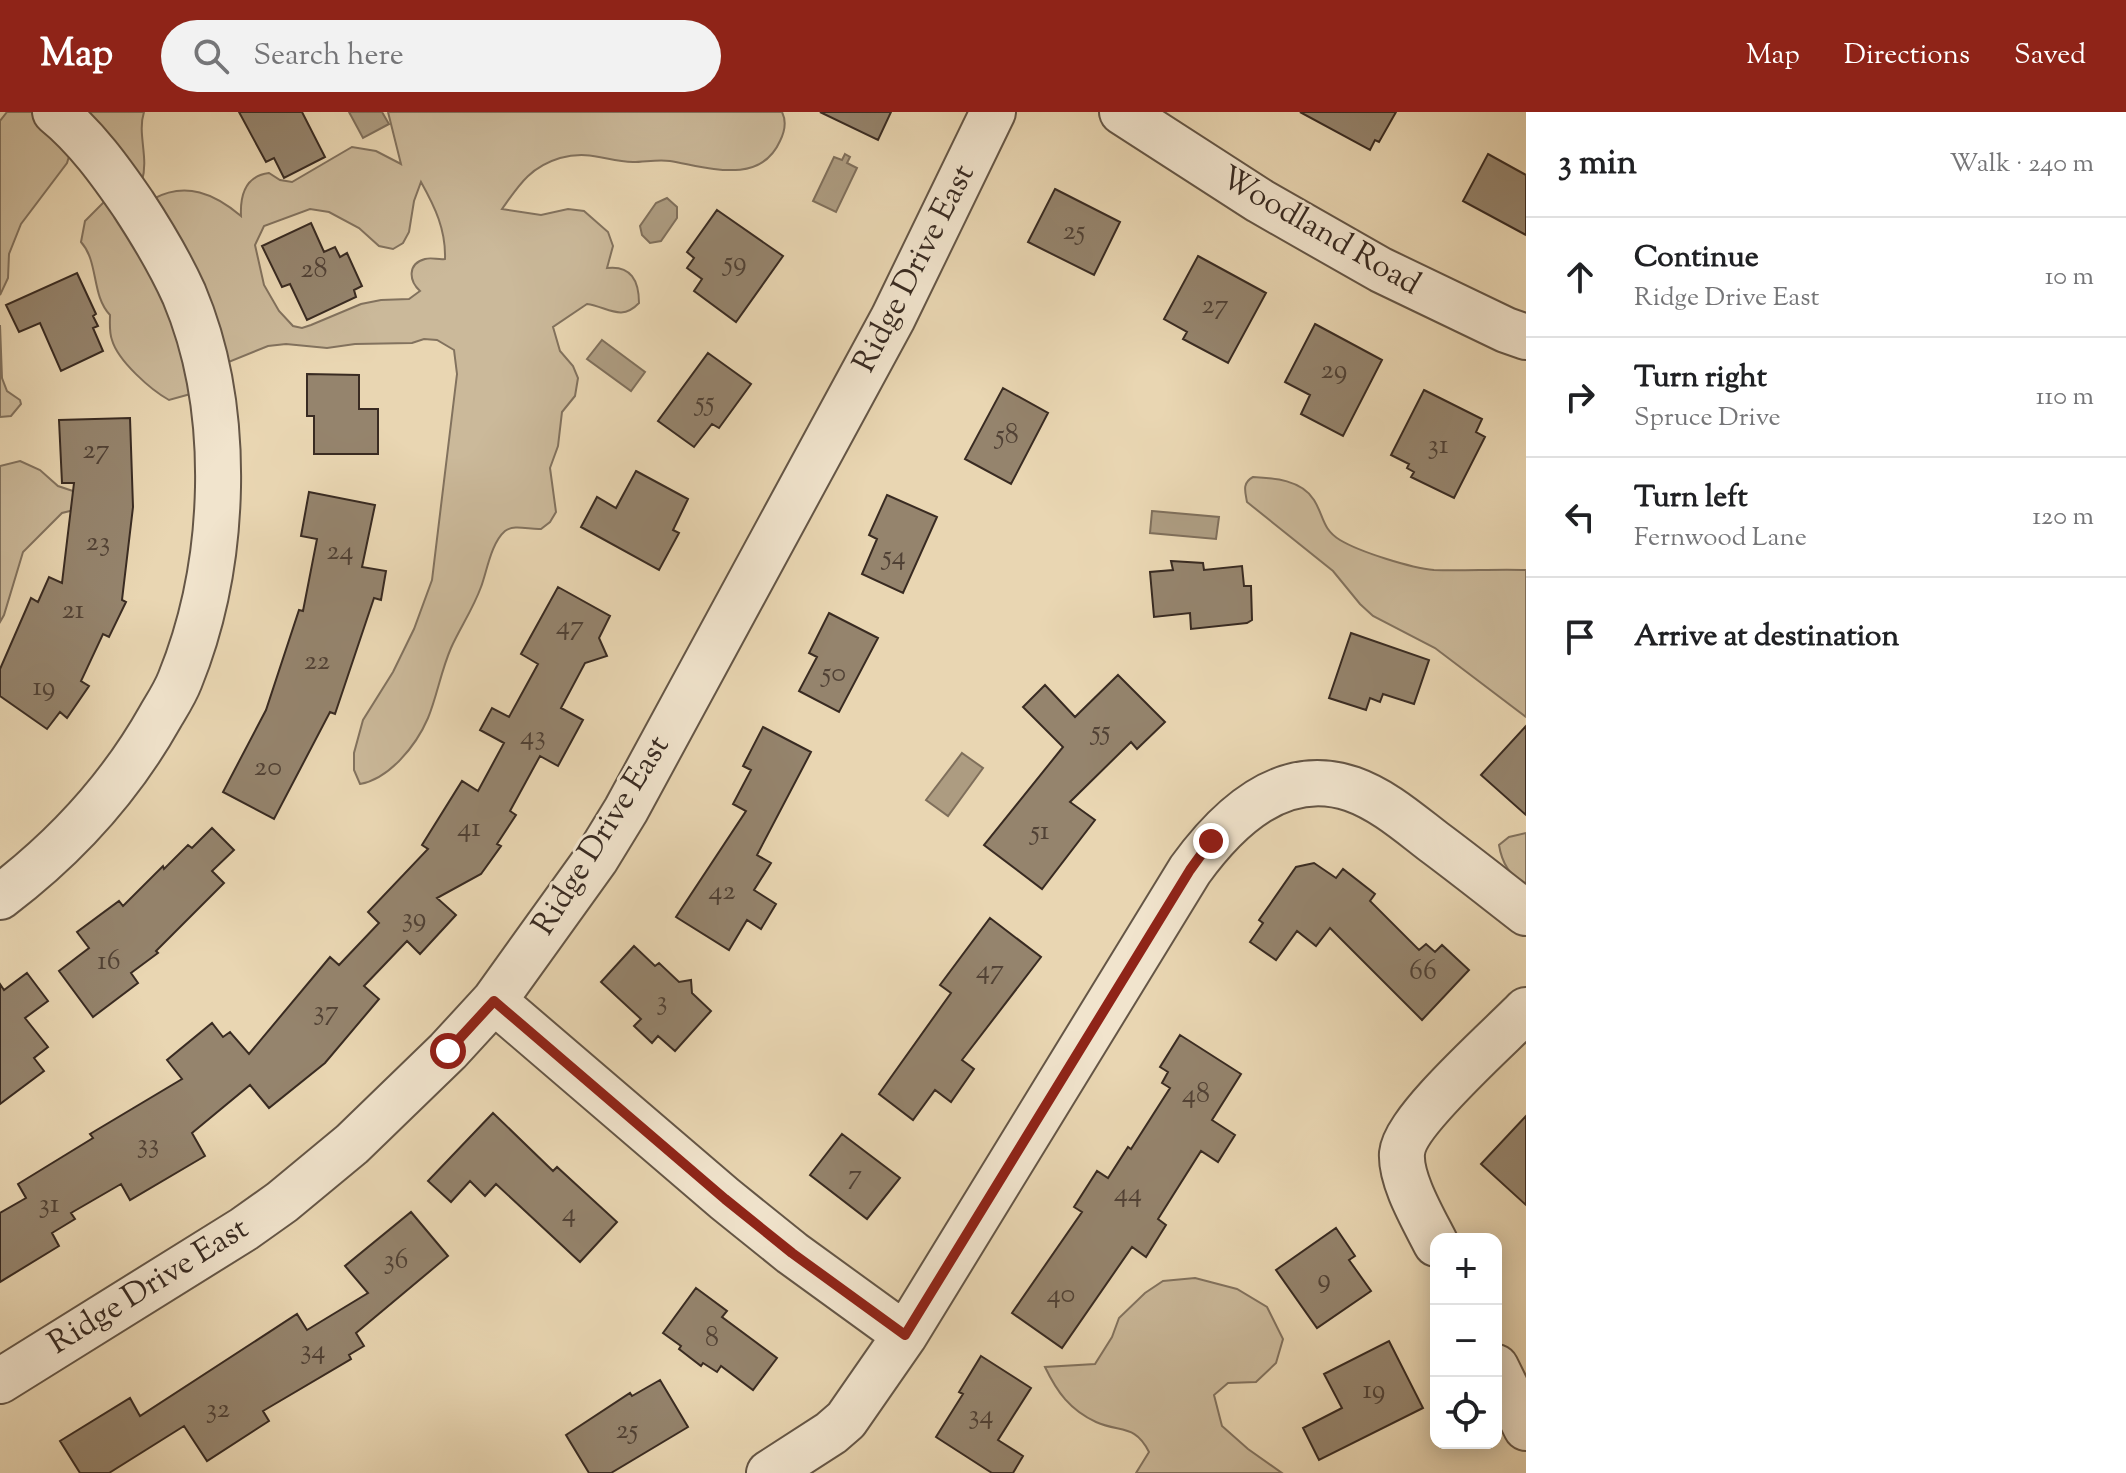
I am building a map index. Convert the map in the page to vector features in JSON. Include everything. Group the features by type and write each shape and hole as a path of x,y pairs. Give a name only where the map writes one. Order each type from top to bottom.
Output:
{"street":[{"path":"0,897 70,838 97,808 138,757 180,682 196,634 208,574 218,492 212,391 185,296 148,227 120,185 89,145 55,112"},
{"name":"Ridge Drive East","path":"0,1381 180,1270 282,1202 391,1108 494,1001 596,859 626,810 893,318 993,112"},
{"name":"Woodland Road","path":"1122,112 1260,201 1381,270 1526,337"},
{"path":"769,1473 846,1420 905,1335 1190,870 1211,841 1259,800 1301,785 1350,788 1395,812 1526,913"},
{"path":"494,1001 725,1199 792,1253 905,1335"},
{"path":"1431,1233 1404,1170 1402,1156 1407,1137 1426,1112 1526,1010"},
{"path":"1501,1377 1526,1428"}],"shaded area":[{"path":"7,112 144,112 142,181 153,199 177,191 200,192 241,216 246,188 249,182 261,175 269,173 280,180 292,182 352,147 376,151 401,164 388,112 782,112 785,123 782,137 771,155 760,164 746,169 716,169 665,160 633,162 589,155 571,156 550,162 533,172 502,209 541,215 568,209 584,211 608,232 613,246 607,268 622,269 632,276 639,303 626,312 614,312 587,304 553,327 560,351 573,366 578,378 575,396 562,412 558,446 550,468 556,512 541,529 513,528 500,536 478,595 451,648 423,729 409,750 391,768 381,776 360,784 354,770 354,753 363,720 393,672 414,629 432,580 457,374 454,350 437,340 424,339 412,343 327,348 286,344 268,346 221,365 194,393 169,400 136,374 115,348 110,315 100,298 87,250 81,242 85,221 107,199 71,150 67,163 21,224 9,254 8,278 0,295 0,121","holes":["421,182 442,228 445,259 428,258 415,265 412,278 420,291 409,299 361,304 302,328 293,326 279,311 264,285 255,245 264,226 310,209 329,212 359,228 379,246 393,249 403,243 409,232"]},
{"path":"349,112 382,112 389,124 363,138"},
{"path":"845,154 850,157 847,163 857,168 836,212 813,201 834,157 842,160"},
{"path":"667,198 677,207 677,218 661,241 650,243 642,235 640,226 656,203"},
{"path":"0,325 2,378 7,391 21,404 11,416 0,417"},
{"path":"602,340 645,372 631,391 587,359"},
{"path":"20,461 40,470 58,486 76,492 78,509 62,513 23,552 0,622 0,466"},
{"path":"1253,477 1278,479 1302,488 1314,500 1326,527 1334,536 1372,554 1434,570 1526,570 1526,717 1435,648 1373,616 1333,571 1247,502 1246,485"},
{"path":"1152,511 1219,517 1216,539 1150,533"},
{"path":"962,753 983,768 948,816 926,800"},
{"path":"1526,833 1526,886 1508,868 1499,845 1509,837"},
{"path":"1195,1278 1237,1289 1267,1307 1283,1339 1276,1363 1256,1382 1228,1383 1214,1395 1222,1426 1282,1473 1136,1473 1149,1452 1144,1443 1133,1433 1096,1422 1079,1412 1060,1392 1045,1367 1095,1364 1112,1337 1119,1318 1145,1293 1163,1281"}],"building":[{"path":"239,112 302,112 325,157 284,178 274,158 266,162"},
{"path":"820,112 891,112 878,140"},
{"path":"1300,112 1396,112 1379,142 1375,140 1370,150"},
{"path":"1488,154 1526,175 1526,235 1463,201"},
{"path":"1055,189 1120,222 1094,275 1028,242"},
{"path":"717,210 783,256 736,322 694,291 702,279 687,268 694,258 687,252"},
{"path":"311,223 324,252 335,247 340,257 347,253 362,286 354,290 356,297 307,320 290,284 282,287 262,246"},
{"path":"1198,256 1266,293 1228,363 1183,339 1187,332 1164,319"},
{"path":"77,273 96,314 93,316 98,326 93,328 103,351 61,371 40,323 19,332 6,305"},
{"path":"1315,324 1382,360 1343,436 1301,414 1310,395 1285,382"},
{"path":"708,353 751,384 719,428 712,424 694,447 658,421"},
{"path":"307,374 359,375 359,409 378,409 378,454 314,454 314,416 307,416"},
{"path":"1003,388 1048,413 1011,484 965,459"},
{"path":"1424,390 1482,419 1476,432 1485,437 1454,498 1411,477 1414,472 1407,468 1409,464 1391,455"},
{"path":"130,418 133,507 122,600 126,602 109,637 103,634 81,681 89,686 67,718 60,712 47,729 0,696 0,669 31,598 38,602 49,577 62,583 74,483 62,483 59,420"},
{"path":"636,471 688,499 673,530 679,533 659,570 581,527 597,497 616,508"},
{"path":"309,492 375,505 362,567 386,571 381,600 374,598 335,714 330,712 274,819 223,792 266,710 299,610 303,611 317,539 301,536"},
{"path":"887,495 937,517 903,593 862,574 877,539 869,535"},
{"path":"1171,561 1203,563 1204,570 1242,566 1244,586 1251,586 1252,620 1191,629 1190,613 1154,617 1150,572 1173,570"},
{"path":"558,587 610,616 599,638 607,656 585,663 561,708 583,720 558,766 540,756 510,811 516,815 497,844 501,846 481,874 437,898 456,915 420,954 407,941 364,986 379,999 325,1063 269,1108 250,1085 192,1133 205,1156 130,1200 121,1184 71,1213 75,1219 52,1233 59,1246 0,1282 0,1213 26,1198 18,1184 93,1138 90,1134 182,1079 167,1060 212,1023 223,1037 230,1032 249,1054 330,957 339,965 379,923 368,912 428,849 422,845 462,781 478,791 504,743 480,730 492,708 509,717 538,664 521,654"},
{"path":"829,613 878,638 839,712 799,691 817,657 809,653"},
{"path":"1351,633 1429,660 1414,704 1383,694 1380,702 1370,698 1366,710 1329,698"},
{"path":"1118,675 1165,722 1137,749 1131,742 1070,802 1095,820 1042,889 984,845 1063,747 1023,707 1045,685 1075,717"},
{"path":"1526,726 1526,815 1481,775"},
{"path":"763,727 811,752 757,855 771,863 754,890 776,904 761,929 747,920 729,950 676,917 746,811 733,804 751,770 743,766"},
{"path":"212,828 234,850 212,871 224,883 156,951 158,953 131,973 138,983 93,1017 59,971 89,948 77,932 119,901 123,906 163,866 164,869 188,845 192,848"},
{"path":"1314,863 1336,878 1343,869 1375,894 1370,901 1419,950 1426,944 1435,952 1442,945 1469,970 1422,1020 1330,928 1316,946 1297,931 1276,960 1250,942 1263,923 1259,920 1296,867"},
{"path":"990,918 1041,957 962,1060 974,1069 951,1102 935,1090 913,1120 879,1094 951,993 940,985"},
{"path":"634,946 655,966 659,963 679,982 691,980 692,993 711,1011 675,1051 658,1036 652,1043 634,1026 641,1019 601,982"},
{"path":"27,973 48,1001 25,1018 48,1047 34,1058 44,1071 0,1104 0,984 4,990"},
{"path":"1180,1035 1241,1074 1212,1120 1235,1135 1218,1162 1201,1151 1158,1219 1166,1225 1146,1257 1132,1247 1062,1348 1012,1313 1082,1212 1074,1207 1097,1171 1108,1178 1128,1147 1131,1149 1170,1088 1162,1083 1168,1072 1160,1067"},
{"path":"493,1113 553,1171 557,1167 617,1222 580,1262 496,1184 485,1196 470,1181 451,1202 428,1181"},
{"path":"1526,1116 1526,1205 1481,1164"},
{"path":"842,1134 900,1178 867,1219 810,1175"},
{"path":"411,1212 448,1256 356,1333 364,1346 349,1355 351,1359 263,1411 269,1421 207,1461 184,1426 109,1473 80,1473 60,1441 130,1398 140,1416 297,1314 307,1330 368,1293 345,1266"},
{"path":"1336,1228 1355,1256 1349,1260 1371,1291 1317,1328 1276,1270"},
{"path":"696,1288 727,1311 722,1317 777,1358 753,1390 721,1366 717,1372 703,1363 701,1366 663,1333"},
{"path":"1389,1341 1423,1408 1319,1460 1303,1428 1342,1408 1324,1374"},
{"path":"981,1356 1031,1388 998,1440 1023,1456 1013,1473 992,1473 936,1437 963,1394 959,1392"},
{"path":"660,1380 688,1427 611,1473 589,1473 566,1435 630,1393 632,1396"}],"route":[{"path":"448,1051 494,1001 725,1199 792,1253 905,1335 1190,870 1211,841"}]}
